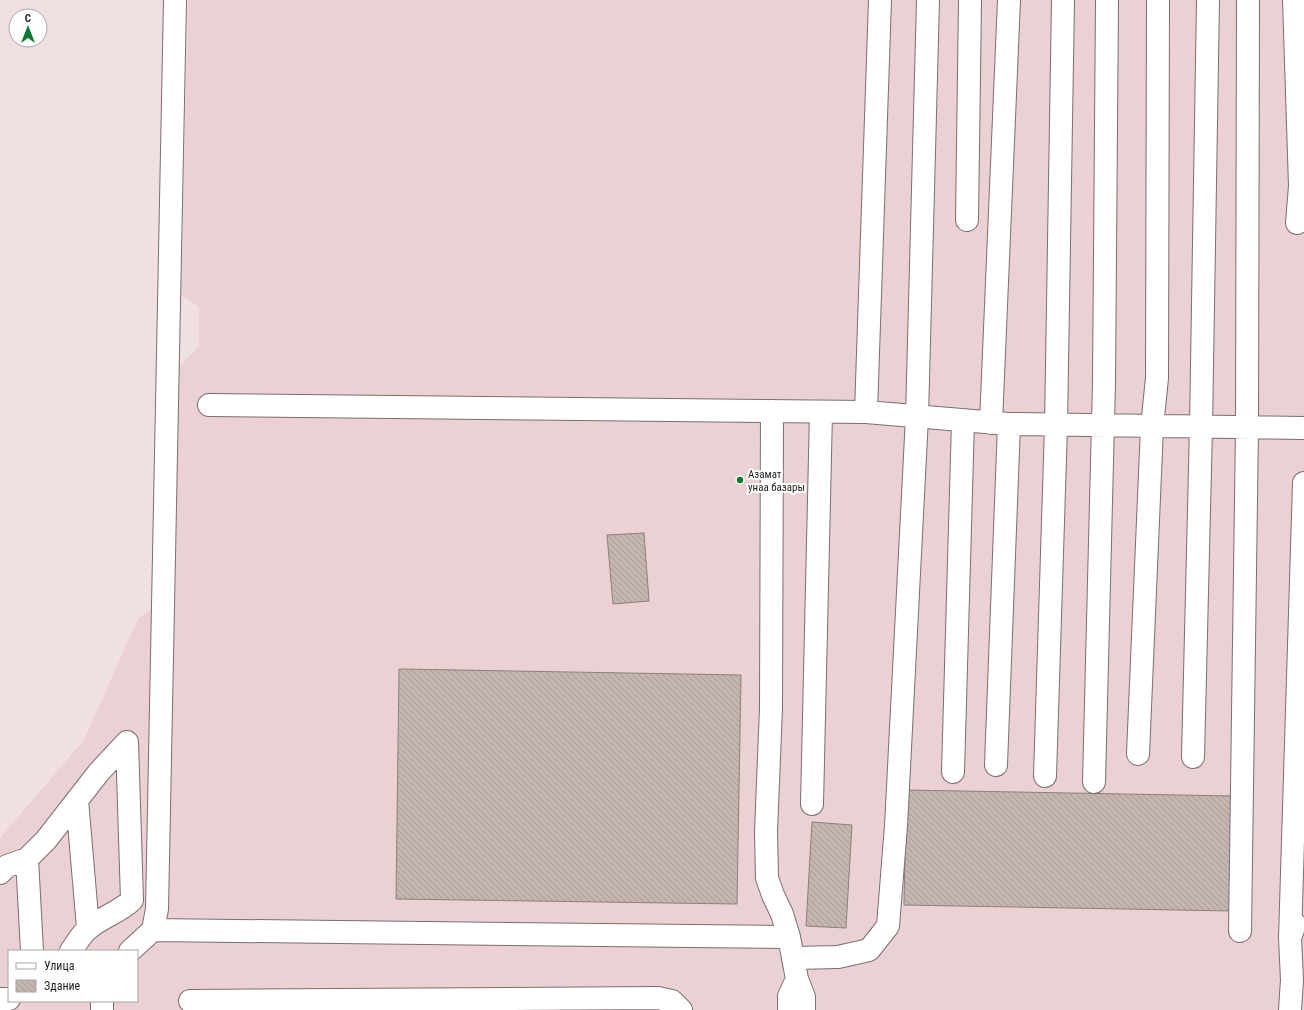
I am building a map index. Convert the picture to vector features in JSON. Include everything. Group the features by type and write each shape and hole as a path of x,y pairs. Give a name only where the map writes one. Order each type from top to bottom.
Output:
{"street":[{"path":"131,950 153,930 157,909 175,0"},
{"path":"866,412 880,0"},
{"path":"794,958 838,957 869,950 888,926 896,826 917,417 928,0"},
{"path":"967,220 970,0"},
{"path":"996,765 1000,424 1009,0"},
{"path":"1045,776 1056,426 1063,0"},
{"path":"1094,782 1104,366 1107,0"},
{"path":"1138,754 1152,427 1156,378 1158,0"},
{"path":"1193,757 1201,427 1208,0"},
{"path":"1240,931 1247,427 1248,0"},
{"path":"1294,0 1300,186 1297,222"},
{"path":"209,405 866,412 1000,424 1056,426 1304,428"},
{"path":"772,411 771,692 766,832 767,878 782,914 789,937 797,979 804,997 804,1010"},
{"path":"812,804 821,412"},
{"path":"953,772 963,421"},
{"path":"1290,1010 1298,980 1290,938 1304,483"},
{"path":"0,873 7,866 27,859 46,840 99,772 127,742 132,900 127,905 88,928 72,950"},
{"path":"77,800 88,928"},
{"path":"27,859 32,950"},
{"path":"1290,938 1304,891"},
{"path":"153,930 789,937"},
{"path":"788,1010 789,996 797,979"},
{"path":"190,1001 658,998 672,1001 681,1010"}],"shaded area":[{"name":"Азамат унаа базары","path":"188,0 1304,0 1304,1010 0,1010 0,838 84,740 138,619 173,592 178,368 199,346 199,307 181,295"}],"building":[{"path":"644,533 649,601 613,604 607,535"},
{"path":"399,669 741,675 737,904 396,899"},
{"path":"906,790 1234,796 1232,911 904,905"},
{"path":"812,822 852,825 846,928 806,926"}],"place":[{"name":"Азамат унаа базары","path":"740,480"}]}
